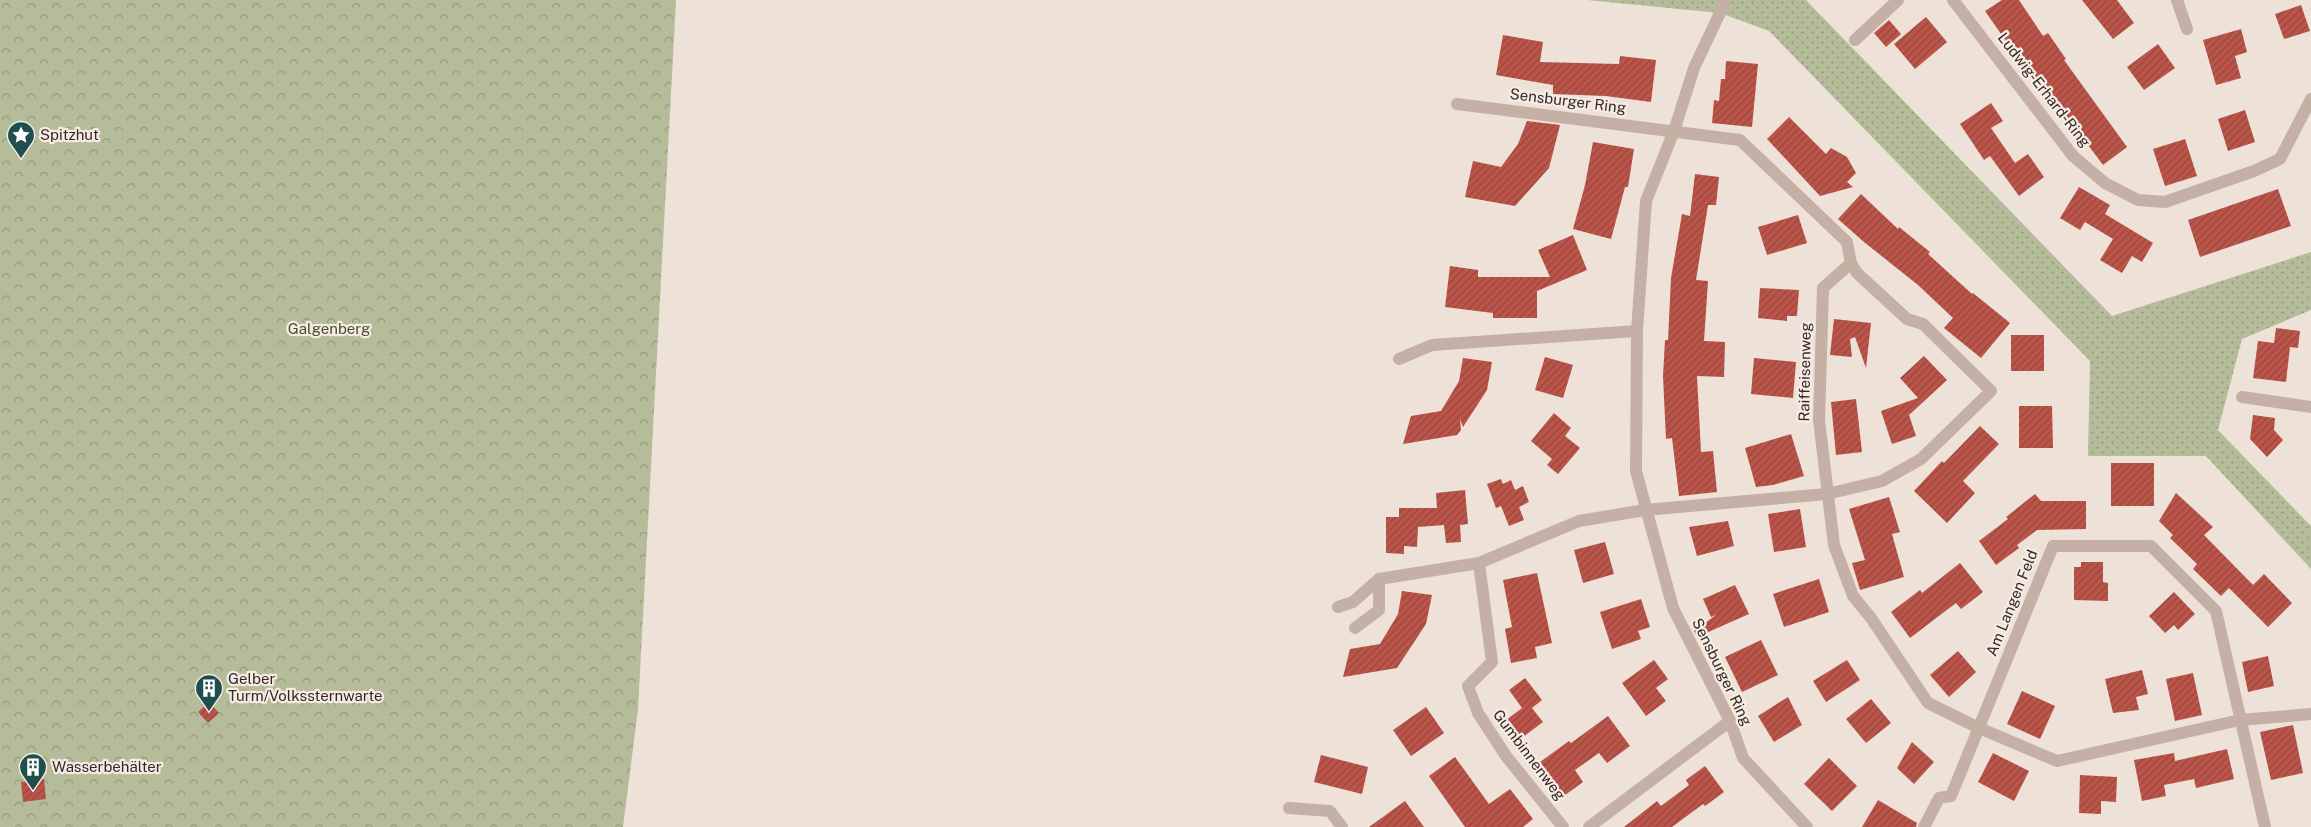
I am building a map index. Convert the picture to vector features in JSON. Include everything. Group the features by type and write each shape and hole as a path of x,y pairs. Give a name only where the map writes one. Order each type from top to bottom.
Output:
{"street":[{"name":"Sensburger Ring","path":"1726,0 1694,68 1674,131 1646,201 1637,331 1636,471 1673,608 1730,721 1743,758 1807,827"},
{"path":"1855,40 1898,0"},
{"name":"Ludwig-Erhard-Ring","path":"1953,0 2073,156 2105,184 2138,200 2165,202 2280,159 2311,99"},
{"path":"2177,0 2187,29"},
{"name":"Sensburger Ring","path":"1457,104 1674,131"},
{"path":"1338,607 1353,602 1379,579 1479,562 1579,521 1645,510 1828,494 1882,481 1921,459 1991,391 1923,324 1907,319 1856,273 1851,263 1847,242 1740,140 1674,131"},
{"name":"Raiffeisenweg","path":"1851,263 1823,288 1820,420 1834,544 1853,596 1871,618 1928,703 1979,728"},
{"path":"1399,359 1432,344 1637,331"},
{"path":"2242,396 2311,406"},
{"name":"Am Langen Feld","path":"1924,827 1939,798 1951,796 2053,546 2102,545 2151,546 2216,611 2265,827"},
{"name":"Gumbinnenweg","path":"1479,562 1492,662 1468,686 1478,713 1506,756 1563,827"},
{"path":"1355,628 1380,610 1379,579"},
{"path":"1979,728 2057,761 2240,720 2311,714"},
{"path":"1589,827 1730,721"},
{"path":"1289,808 1330,811 1342,827"}],"green space":[{"name":"Galgenberg","path":"0,0 676,0 638,709 623,827 0,827"},
{"path":"1587,0 1806,0 2112,316 2311,252 2311,310 2242,339 2218,430 2311,526 2311,569 2206,456 2088,456 2090,361 1769,31 1720,13"}],"building":[{"path":"2002,0 2019,0 2043,36 2048,33 2066,59 2064,60 2127,147 2103,165 2038,78 2034,81 1985,11"},
{"path":"2082,0 2117,0 2134,23 2113,39"},
{"path":"2301,5 2310,31 2284,39 2275,14"},
{"path":"1926,17 1947,42 1915,69 1894,44"},
{"path":"1889,20 1901,34 1886,47 1874,33"},
{"path":"2241,29 2247,52 2235,56 2241,78 2216,85 2203,40"},
{"path":"1503,35 1543,42 1540,62 1619,64 1620,56 1656,60 1651,102 1606,96 1553,94 1553,85 1496,75"},
{"path":"2158,44 2175,68 2144,90 2127,67"},
{"path":"1726,61 1758,64 1752,127 1712,123 1714,100 1719,101 1721,79 1725,79"},
{"path":"1991,103 2003,121 1991,128 2015,163 2028,154 2044,177 2019,196 1990,156 1984,160 1960,124"},
{"path":"2245,110 2255,142 2228,151 2218,119"},
{"path":"1789,117 1826,154 1831,148 1847,157 1856,173 1847,182 1853,187 1820,196 1767,139"},
{"path":"1527,121 1560,125 1549,168 1515,206 1465,197 1473,161 1501,167 1518,144"},
{"path":"2185,139 2197,176 2165,186 2153,149"},
{"path":"1593,142 1634,149 1628,187 1625,187 1611,239 1573,229 1585,185"},
{"path":"1695,174 1719,177 1716,205 1708,205 1696,280 1708,281 1704,341 1725,342 1724,377 1697,376 1701,452 1713,451 1717,492 1679,496 1672,438 1666,439 1663,376 1665,340 1668,340 1671,278 1682,214 1690,216"},
{"path":"2079,187 2110,205 2105,214 2153,243 2142,262 2132,256 2122,273 2100,260 2113,239 2085,222 2080,230 2060,218"},
{"path":"2278,189 2291,226 2200,257 2188,220"},
{"path":"1861,194 1898,229 1899,227 1930,252 1928,254 1972,294 2010,323 1981,358 1944,328 1953,318 1918,285 1838,219"},
{"path":"1798,215 1807,243 1767,255 1758,227"},
{"path":"1573,235 1587,270 1537,291 1537,318 1493,318 1493,313 1445,307 1450,266 1478,270 1478,277 1550,277 1538,250"},
{"path":"1760,288 1799,290 1797,316 1787,316 1787,321 1758,318"},
{"path":"1834,319 1871,323 1866,368 1855,337 1850,339 1852,357 1830,355"},
{"path":"2276,328 2300,331 2298,348 2290,347 2286,382 2253,378 2258,341 2274,343"},
{"path":"2011,335 2044,335 2044,371 2011,371"},
{"path":"1924,356 1947,380 1909,415 1916,436 1892,444 1881,411 1918,398 1900,378"},
{"path":"1545,357 1573,365 1563,398 1535,390"},
{"path":"1463,358 1492,362 1487,390 1463,427 1460,419 1461,430 1457,435 1403,444 1411,416 1441,411 1459,381"},
{"path":"1754,358 1796,362 1793,398 1751,394"},
{"path":"1856,399 1862,452 1836,455 1831,402"},
{"path":"2019,406 2052,406 2053,448 2019,448"},
{"path":"1554,413 1571,428 1565,436 1580,448 1558,474 1547,465 1552,459 1531,441"},
{"path":"2253,415 2275,418 2274,430 2283,440 2267,457 2250,439"},
{"path":"1980,426 1999,444 1963,481 1975,493 1947,523 1914,491 1942,461 1944,463"},
{"path":"1791,434 1804,476 1773,485 1756,487 1745,448"},
{"path":"2111,463 2154,463 2154,506 2111,506"},
{"path":"1501,479 1503,484 1511,480 1515,490 1523,486 1529,502 1519,507 1524,520 1509,526 1501,506 1496,508 1487,484"},
{"path":"1465,490 1468,524 1460,525 1461,542 1446,543 1444,525 1418,527 1417,547 1404,546 1404,554 1386,553 1386,517 1399,517 1399,508 1437,508 1436,493"},
{"path":"2176,493 2213,527 2204,535 2253,585 2264,574 2292,603 2268,627 2229,588 2221,596 2193,569 2197,564 2170,538 2173,535 2159,521"},
{"path":"2035,494 2041,501 2086,501 2086,529 2037,530 2017,545 2019,548 1996,565 1979,541 2008,519 2006,517"},
{"path":"1889,497 1900,532 1892,534 1904,577 1860,590 1852,563 1865,560 1849,509"},
{"path":"1800,509 1806,547 1774,552 1768,514"},
{"path":"1728,521 1734,546 1697,556 1689,527"},
{"path":"1605,542 1614,574 1583,583 1574,550"},
{"path":"2081,562 2103,562 2103,582 2108,583 2108,601 2074,600 2074,567 2081,567"},
{"path":"1960,563 1983,592 1961,609 1956,603 1910,638 1891,612 1920,590 1922,593"},
{"path":"1537,573 1552,643 1535,647 1537,658 1511,663 1505,629 1512,627 1503,580"},
{"path":"1819,579 1829,612 1784,627 1773,594"},
{"path":"1735,585 1749,614 1697,637 1694,631 1716,615 1711,617 1703,599"},
{"path":"1402,591 1432,595 1426,624 1397,668 1343,677 1350,649 1380,644 1398,614"},
{"path":"2174,592 2195,614 2178,630 2174,625 2165,633 2149,616"},
{"path":"1641,599 1650,627 1638,631 1641,639 1612,649 1600,612"},
{"path":"1761,640 1778,675 1742,692 1725,657"},
{"path":"1958,651 1976,672 1949,697 1930,675"},
{"path":"2268,656 2274,686 2248,692 2242,662"},
{"path":"1654,660 1668,679 1656,688 1666,701 1646,716 1622,683"},
{"path":"1847,660 1860,680 1826,702 1813,681"},
{"path":"2142,670 2148,694 2136,697 2139,710 2113,713 2105,679"},
{"path":"2193,673 2202,715 2175,721 2166,679"},
{"path":"1525,678 1542,700 1532,708 1543,722 1519,740 1505,721 1522,708 1509,690"},
{"path":"2022,691 2055,706 2040,739 2007,724"},
{"path":"1788,697 1802,725 1774,742 1758,716"},
{"path":"1871,699 1891,723 1866,743 1846,719"},
{"name":"Gelber Turm/Volkssternwarte","path":"209,702 219,713 208,723 198,712"},
{"path":"1426,707 1444,733 1411,756 1393,730"},
{"path":"1608,716 1630,746 1607,763 1599,753 1575,770 1583,782 1561,798 1536,765 1569,741 1571,743"},
{"path":"2293,725 2303,773 2271,780 2260,732"},
{"path":"1912,742 1934,762 1914,784 1897,768"},
{"path":"2227,749 2234,779 2196,788 2194,779 2164,785 2166,796 2142,801 2134,760 2174,753 2175,761"},
{"path":"1993,753 2029,771 2014,801 1978,782"},
{"path":"1321,755 1368,767 1362,794 1314,782"},
{"path":"1455,757 1489,804 1510,789 1533,819 1523,827 1465,827 1429,776"},
{"path":"1829,758 1857,786 1832,811 1804,784"},
{"path":"1705,766 1724,792 1705,806 1703,804 1672,827 1624,827 1657,801 1661,806 1689,785 1686,780"},
{"path":"2080,775 2117,777 2116,802 2101,801 2101,814 2079,813"},
{"name":"Wasserbehälter","path":"44,779 46,799 23,802 21,782"},
{"path":"1878,800 1917,823 1916,827 1862,827"},
{"path":"1405,801 1424,827 1369,827"}],"place":[{"name":"Spitzhut","path":"21,159"},
{"name":"Gelber Turm/Volkssternwarte","path":"209,712"},
{"name":"Wasserbehälter","path":"33,791"}]}
